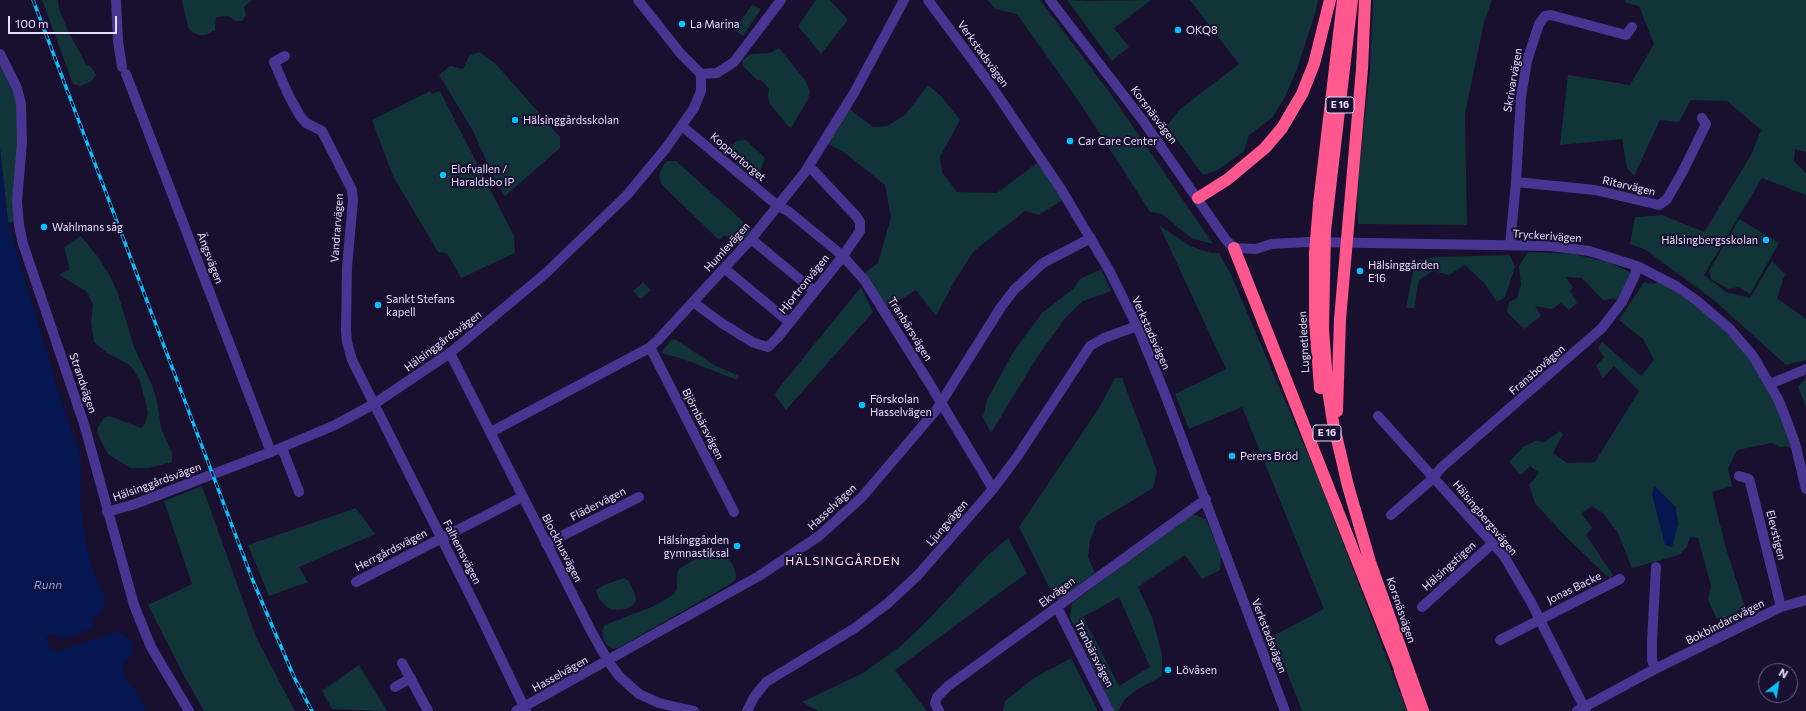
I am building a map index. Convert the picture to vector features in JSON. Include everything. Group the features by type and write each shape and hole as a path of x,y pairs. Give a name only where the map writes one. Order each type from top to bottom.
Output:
{"highway":[{"path":"1198,198 1228,179 1265,148 1282,128 1302,94 1314,64 1330,0"},
{"name":"Lugnetleden","path":"1343,0 1323,207 1315,337 1320,387 1328,438 1340,487 1400,672"},
{"name":"Lugnetleden","path":"1323,207 1352,0"},
{"name":"E 16","path":"1357,516 1337,417 1340,319 1344,281 1345,242 1362,68 1366,0"},
{"name":"E 16","path":"1234,248 1414,711"},
{"name":"Lugnetleden","path":"1319,256 1323,329 1329,396 1342,461 1357,516"},
{"name":"Korsnäsvägen","path":"1357,516 1373,569 1423,711"}],"street":[{"name":"Ängsvägen","path":"116,0 118,41 124,70 271,452"},
{"path":"638,0 680,54 701,74 717,73 734,62 781,0"},
{"path":"701,74 730,58 736,52 774,0"},
{"name":"Verkstadsvägen","path":"928,0 990,84 1061,189 1091,238 1137,326 1206,499 1285,711"},
{"name":"Korsnäsvägen","path":"1050,0 1141,118 1226,240 1234,248"},
{"name":"Humlevägen","path":"491,432 650,347 750,239 810,167 854,93 904,1"},
{"name":"Skrivarvägen","path":"1510,245 1516,182 1521,97 1535,32 1542,18 1547,15 1553,15 1626,35 1632,27"},
{"name":"Strandvägen","path":"0,54 17,88 21,104 22,143 17,200 20,233 84,424 107,512 141,625 163,670 189,711"},
{"name":"Vandrarvägen","path":"285,56 274,62 288,94 300,116 306,123 322,131 352,190 353,200 347,267 347,342 352,360 374,404"},
{"name":"Hälsinggårdsvägen","path":"107,512 135,504 282,448 335,425 374,404 450,353 520,296 607,216 646,173 694,108 701,91 701,74"},
{"name":"Ritarvägen","path":"1516,182 1595,190 1659,205 1667,199 1683,171 1706,124 1702,118"},
{"name":"Koppartorget","path":"682,126 778,206"},
{"name":"Hjortronvägen","path":"693,302 744,338 762,346 770,346 843,256 858,235 860,222 856,216 810,167"},
{"name":"Tranbärsvägen","path":"778,206 788,210 843,256 865,281 993,489"},
{"name":"Hasselvägen","path":"522,710 759,576 820,536 862,497 941,403 1001,307 1014,290 1043,263 1091,238"},
{"path":"750,239 814,291"},
{"name":"Tryckerivägen","path":"1234,248 1256,249 1271,244 1292,242 1510,245 1574,249 1614,258 1637,266 1676,286 1713,314 1742,342 1770,384 1781,405 1791,432 1806,489"},
{"name":"Fransbovägen","path":"1434,476 1442,467 1602,328 1622,302 1635,275 1637,266"},
{"path":"724,268 789,322"},
{"name":"Ljungvägen","path":"747,711 754,696 766,682 855,628 888,603 918,575 993,489 1017,457 1090,346 1104,338 1137,326"},
{"name":"Björnbärsvägen","path":"650,347 734,512"},
{"name":"Blockhusvägen","path":"450,353 546,544 608,661 619,676 641,696 659,703 694,711"},
{"path":"1770,384 1806,369"},
{"name":"Falhemsvägen","path":"374,404 442,538 522,710"},
{"name":"Hälsingbergsvägen","path":"1378,416 1434,476 1493,543 1512,570 1540,619 1583,710"},
{"path":"282,448 299,492"},
{"path":"1391,515 1434,476"},
{"name":"Elevstigen","path":"1739,476 1743,476 1750,482 1781,607"},
{"name":"Herrgårdsvägen","path":"356,582 522,497"},
{"name":"Flädervägen","path":"546,544 639,497"},
{"name":"Ekvägen","path":"939,711 935,700 941,691 1130,552 1206,499"},
{"name":"Hälsingstigen","path":"1422,607 1493,543"},
{"path":"1655,669 1652,660 1652,641 1656,567"},
{"name":"Jonas Backe","path":"1540,619 1620,580"},
{"name":"Bokbindarevägen","path":"1583,710 1655,669 1781,607 1806,600"},
{"name":"Tranbärsvägen","path":"1057,607 1109,711"},
{"path":"1500,640 1540,619"},
{"path":"402,663 428,711"},
{"path":"395,687 411,678"}],"green space":[{"path":"42,0 58,0 59,9 68,31 86,64 91,67 96,75 92,81 80,86 73,84"},
{"path":"182,0 252,0 244,7 246,15 242,21 236,21 228,16 216,17 215,30 206,35 199,35 192,32 188,27"},
{"path":"816,0 830,0 848,20 821,54 798,26"},
{"path":"988,0 1040,0 1110,93 1213,244 1191,238 1162,214 1150,212 1082,106 1017,14 995,9"},
{"path":"1067,0 1151,0 1114,28 1129,47 1112,61"},
{"path":"1190,0 1318,0 1315,14 1297,69 1285,97 1272,118 1249,135 1244,151 1218,170 1203,175 1167,126 1179,110 1239,64"},
{"path":"1373,0 1492,0 1484,22 1465,114 1467,225 1358,224 1357,190 1370,70"},
{"path":"1625,0 1806,0 1806,152 1795,149 1794,161 1806,173 1806,195 1762,178 1704,275 1726,292 1750,298 1772,261 1785,274 1777,298 1806,319 1806,360 1786,365 1715,301 1646,250 1630,244 1635,217 1662,215 1704,232 1751,155 1761,130 1727,101 1691,100 1679,122 1660,120 1634,176 1627,168 1622,139 1560,145 1568,75 1630,85 1654,44 1639,6 1626,3"},
{"path":"752,5 761,9 743,36 734,30"},
{"path":"779,48 805,80 810,91 808,99 791,128 770,104 768,97 769,89 761,80 757,80 743,66 743,60 751,54 770,53"},
{"path":"479,52 495,63 560,137 560,148 505,196 495,180 473,131 439,75 450,66 463,69 469,56"},
{"path":"0,62 9,80 18,107 17,223 8,222 0,149"},
{"path":"928,85 941,96 960,120 940,157 942,172 957,192 997,193 1037,163 1064,199 1039,215 1025,211 974,251 954,282 936,316 916,290 888,307 863,274 878,263 891,217 885,185 845,153 827,143 848,108 873,127 887,126 905,115"},
{"path":"430,91 432,94 440,91 514,236 515,253 461,278 447,253 438,252 393,176 372,120"},
{"path":"746,140 765,158 761,169 754,175 738,167 732,156 731,146 736,141"},
{"path":"668,161 676,161 747,225 750,229 750,235 741,246 724,235 719,240 661,184 659,175 664,164"},
{"path":"1739,219 1779,243 1750,294 1738,287 1728,289 1711,279 1709,271"},
{"path":"1159,225 1190,246 1211,253 1219,253 1231,275 1317,475 1407,711 1302,711 1273,636 1324,609 1242,407 1189,429 1175,394 1226,369"},
{"path":"81,236 98,257 110,276 118,294 134,347 152,385 157,401 161,428 172,453 172,462 149,468 130,468 108,454 100,439 97,431 104,418 109,416 141,428 145,424 148,413 140,381 133,369 128,364 107,353 94,342 91,322 93,305 87,292 59,275 70,269 64,247"},
{"path":"1528,252 1573,254 1611,263 1631,273 1619,303 1614,298 1604,301 1582,278 1566,277 1573,288 1570,291 1577,303 1569,310 1561,303 1552,309 1535,306 1541,316 1524,329 1507,312 1509,302 1517,298 1521,285 1519,266"},
{"path":"1510,255 1515,267 1505,297 1497,302 1484,283 1465,265 1449,275 1433,271 1419,280 1414,308 1406,308 1415,261 1434,257"},
{"path":"1101,269 1111,291 1083,301 1065,318 1036,359 991,433 983,417 987,400 1014,351 1042,313 1073,289 1080,279"},
{"path":"643,282 651,290 641,299 633,291"},
{"path":"1644,282 1653,284 1658,282 1680,290 1734,337 1766,382 1794,449 1785,446 1780,447 1772,443 1737,450 1728,469 1732,486 1712,492 1725,545 1748,617 1726,628 1716,617 1708,600 1711,586 1698,538 1690,537 1687,547 1679,555 1632,568 1618,533 1603,513 1592,506 1581,513 1592,528 1586,535 1613,575 1610,579 1567,538 1535,503 1529,485 1539,473 1530,466 1521,475 1509,462 1523,447 1535,441 1544,442 1560,431 1563,434 1553,453 1567,463 1595,462 1639,391 1614,366 1603,378 1596,366 1604,357 1598,348 1602,342 1641,376 1654,360 1643,339 1619,320"},
{"path":"861,287 873,312 786,410 775,395 778,389"},
{"path":"675,339 714,365 739,376 737,380 683,359 661,353 671,340"},
{"path":"1115,378 1122,378 1157,471 1153,488 1097,522 1090,541 1088,557 1095,573 1058,600 1054,597 1019,527 1099,408"},
{"path":"1806,378 1806,407 1798,387"},
{"path":"202,486 256,637 295,711 204,711 184,676 148,605 192,584 164,501"},
{"path":"356,508 375,534 299,567 308,582 269,596 248,545"},
{"path":"1192,514 1206,519 1221,556 1220,570 1202,579 1185,555 1138,587 1152,617 1162,654 1162,676 1138,689 1125,699 1118,711 1114,711 1070,618 1072,603","holes":["1119,597 1150,667 1119,686 1083,617"]},
{"path":"1008,538 1027,573 895,670 927,711 818,711 802,702 863,673 902,645 929,619 986,557"},
{"path":"715,548 721,549 733,565 736,579 732,583 620,647 613,649 607,645 602,631 605,625 654,606 674,594 677,589 677,573 680,568"},
{"path":"624,578 629,581 635,594 636,601 633,605 626,609 614,610 608,608 599,599 596,590 604,585"},
{"path":"1071,658 1098,711 1003,711 1005,701 1034,678"},
{"path":"359,665 387,711 332,709 322,691"}],"water":[{"name":"Runn","path":"0,149 8,222 61,400 82,460 79,463 82,467 80,505 86,543 95,577 107,601 104,608 92,620 93,628 62,640 51,633 45,638 52,649 59,651 119,631 132,641 132,655 125,661 123,670 127,682 135,689 146,711 0,711"},
{"path":"1654,486 1676,507 1678,524 1672,547 1665,545 1652,494"}],"railway":[{"path":"33,0 253,581 294,677 312,711"}],"place":[{"name":"La Marina","path":"682,24"},
{"name":"OKQ8","path":"1178,30"},
{"name":"Hälsinggårdsskolan","path":"515,120"},
{"name":"Car Care Center","path":"1070,141"},
{"name":"Elofvallen / Haraldsbo IP","path":"443,175"},
{"name":"Wahlmans såg","path":"44,227"},
{"name":"Hälsingbergsskolan","path":"1766,240"},
{"name":"Hälsinggården E16","path":"1360,271"},
{"name":"Sankt Stefans kapell","path":"378,305"},
{"name":"Förskolan Hasselvägen","path":"862,405"},
{"name":"Perers Bröd","path":"1232,456"},
{"name":"Hälsinggården gymnastiksal","path":"737,546"},
{"name":"Lövåsen","path":"1168,670"}],"district":[{"name":"HÄLSINGGÅRDEN","path":"843,561"}]}
